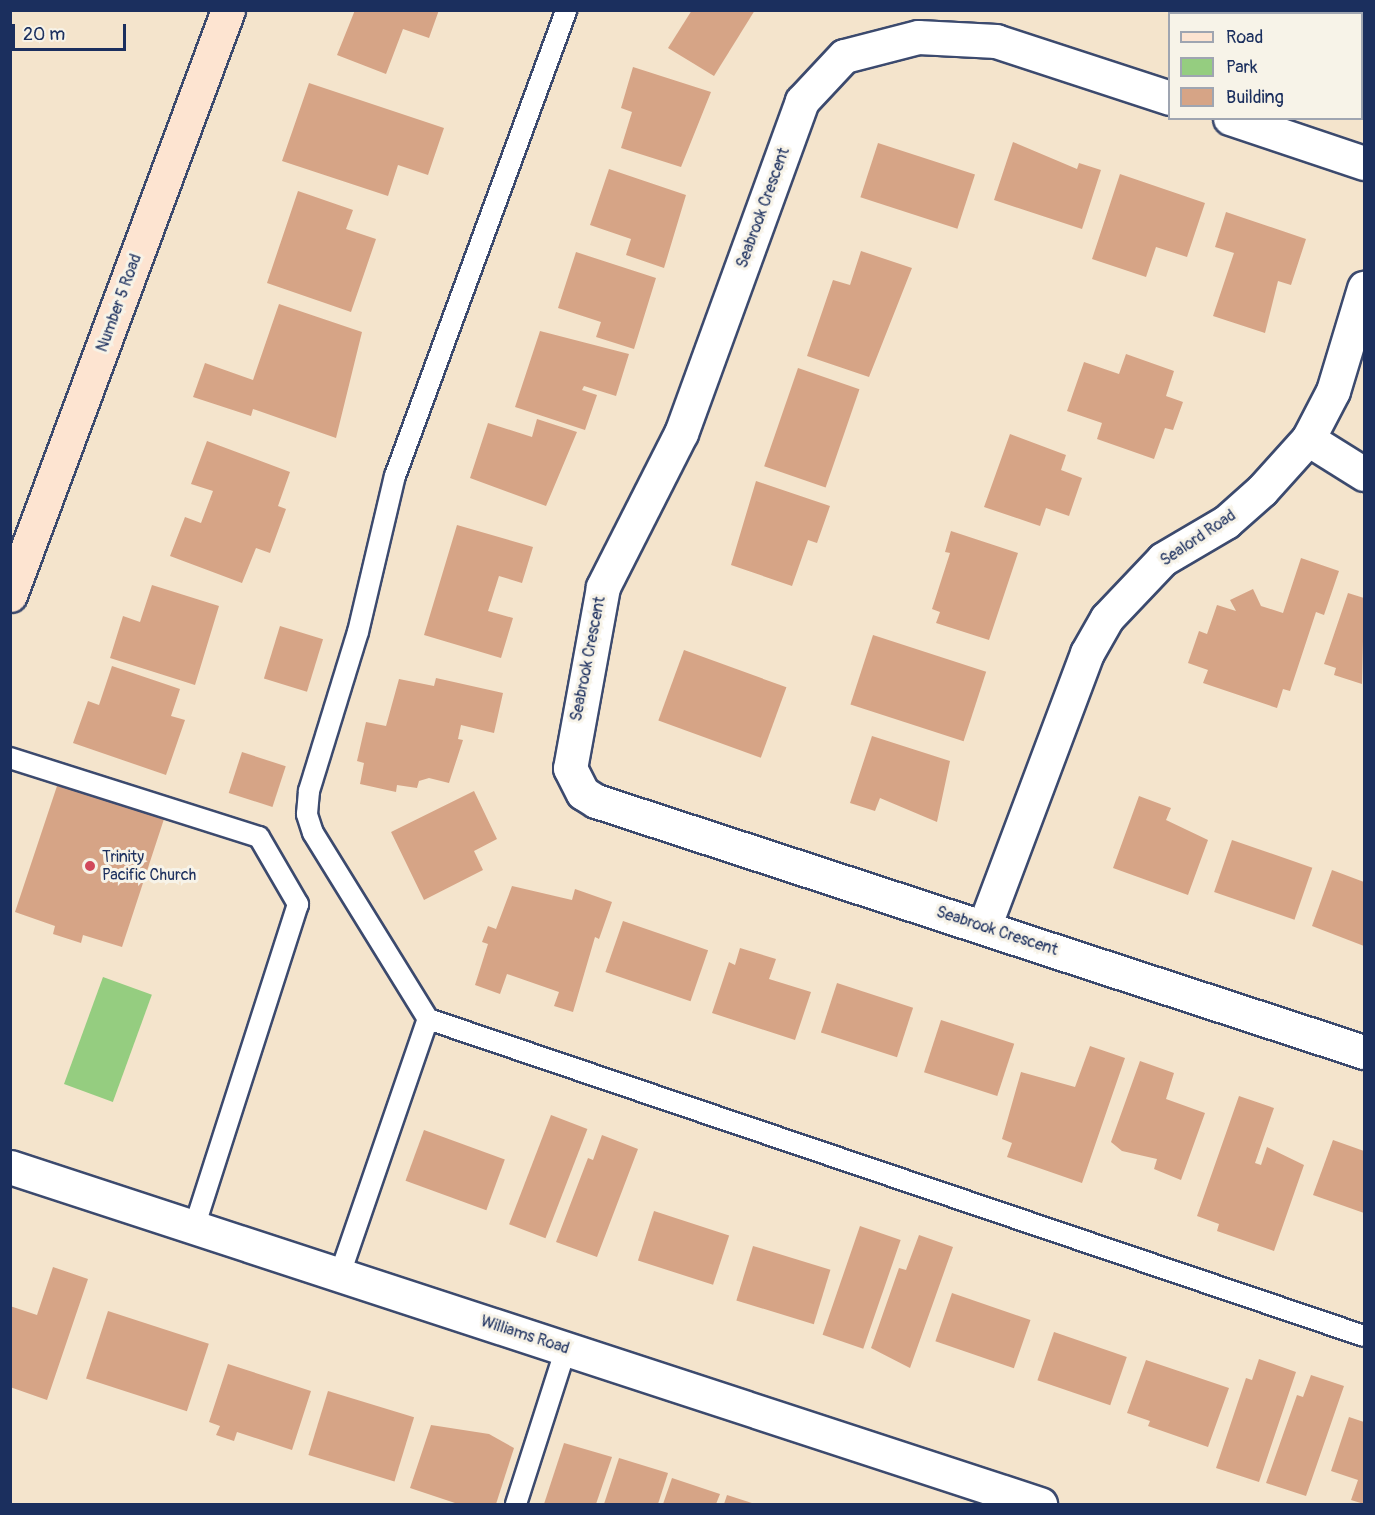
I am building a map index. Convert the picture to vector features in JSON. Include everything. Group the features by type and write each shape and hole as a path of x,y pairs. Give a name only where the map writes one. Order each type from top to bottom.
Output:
{"main road":[{"name":"Number 5 Road","path":"10,595 228,10"}],"street":[{"name":"Seabrook Crescent","path":"1168,98 996,41 918,37 844,56 802,101 681,433 603,587 570,748 570,768 583,793 1365,1052"},
{"path":"1236,120 1365,163"},
{"name":"Sealord Road","path":"984,927 1083,662 1107,618 1163,559 1226,522 1262,490 1308,439 1334,391 1365,288"},
{"path":"1308,439 1365,474"},
{"name":"Williams Road","path":"10,1167 1040,1504"}],"lane":[{"path":"566,10 395,476 358,632 309,790 307,814 313,833 428,1019 1365,1336"},
{"path":"10,758 259,837 298,903 194,1227"},
{"path":"340,1274 428,1019"},
{"path":"516,1504 566,1348"}],"green space":[{"path":"103,977 152,995 113,1102 64,1084"}],"building":[{"path":"355,10 439,10 429,38 403,29 386,74 337,55"},
{"path":"692,10 755,10 714,76 668,48"},
{"path":"1231,10 1364,10 1364,20 1363,24 1363,12"},
{"path":"633,67 711,92 681,167 621,148 632,112 621,108"},
{"path":"309,83 444,128 428,175 398,165 388,196 282,161"},
{"path":"1013,142 1077,169 1079,163 1101,170 1082,229 994,200"},
{"path":"878,143 975,175 957,229 860,197"},
{"path":"609,169 686,195 664,268 626,255 631,239 590,225"},
{"path":"1120,174 1205,203 1187,257 1156,247 1146,277 1092,259"},
{"path":"298,191 353,210 346,229 376,239 351,312 267,283"},
{"path":"1226,212 1306,239 1291,285 1278,281 1265,333 1213,316 1234,253 1215,247"},
{"path":"861,251 912,268 869,377 807,356 833,280 850,285"},
{"path":"576,252 656,278 634,349 596,337 601,322 558,308"},
{"path":"279,304 362,332 336,438 253,409 251,416 193,397 205,363 253,380"},
{"path":"540,331 629,354 616,396 584,386 582,390 597,395 585,430 515,407"},
{"path":"1126,354 1174,371 1166,396 1183,402 1173,430 1165,428 1154,459 1097,439 1102,423 1067,411 1084,362 1119,374"},
{"path":"798,368 859,389 826,487 764,466"},
{"path":"537,419 577,432 546,506 470,478 488,423 532,437"},
{"path":"1010,434 1066,455 1061,470 1082,478 1069,516 1046,508 1040,526 984,507"},
{"path":"207,441 290,472 278,506 286,509 270,553 256,548 242,583 170,556 185,517 201,523 213,491 191,484"},
{"path":"756,481 830,506 817,543 808,540 792,586 731,565"},
{"path":"457,525 533,547 522,583 499,576 488,611 513,618 501,658 424,635"},
{"path":"951,531 1018,553 989,640 936,623 940,612 932,609 950,553 945,552"},
{"path":"1301,558 1339,571 1324,615 1316,612 1290,691 1283,689 1277,708 1203,683 1208,670 1188,663 1199,631 1207,634 1217,605 1236,611 1230,600 1253,589 1261,606 1283,613"},
{"path":"152,585 219,606 195,685 110,658 123,616 140,622"},
{"path":"1348,593 1364,598 1362,684 1334,675 1336,668 1324,664"},
{"path":"280,626 323,639 307,692 264,679"},
{"path":"873,635 986,672 964,741 850,704"},
{"path":"684,650 786,687 761,758 658,720"},
{"path":"112,666 180,689 171,716 185,720 166,775 73,743 88,701 99,705"},
{"path":"436,678 503,693 494,733 461,725 458,739 463,740 449,783 429,778 419,781 417,788 397,785 396,792 360,784 364,763 357,761 366,722 386,726 399,679 434,686"},
{"path":"872,736 950,761 937,822 880,798 875,811 850,803"},
{"path":"242,752 286,766 272,807 229,793"},
{"name":"Trinity Pacific Church","path":"58,783 164,819 122,947 83,935 81,943 53,934 55,926 15,912"},
{"path":"474,791 497,839 474,851 483,870 424,900 391,832"},
{"path":"1139,796 1171,808 1166,820 1208,840 1188,895 1113,868"},
{"path":"1232,840 1312,868 1294,920 1214,892"},
{"path":"1332,870 1364,882 1364,946 1312,926"},
{"path":"512,886 572,900 575,889 612,902 599,939 595,937 573,1012 554,1006 559,992 507,974 500,994 475,985 488,944 482,942 488,926 496,929"},
{"path":"623,921 708,950 691,1001 605,972"},
{"path":"740,948 776,959 769,979 811,992 795,1040 712,1013 729,962 735,965"},
{"path":"837,983 913,1008 897,1057 821,1032"},
{"path":"941,1020 1014,1044 997,1096 924,1072"},
{"path":"1090,1046 1125,1058 1082,1183 1007,1157 1012,1143 1002,1139 1021,1072 1075,1087"},
{"path":"1140,1061 1174,1073 1166,1099 1205,1113 1181,1180 1154,1169 1157,1159 1122,1151 1111,1142"},
{"path":"1239,1096 1274,1108 1255,1163 1261,1165 1267,1147 1304,1165 1274,1251 1217,1231 1219,1224 1197,1216"},
{"path":"551,1115 587,1129 545,1238 509,1224"},
{"path":"424,1130 505,1159 486,1210 406,1181"},
{"path":"602,1135 638,1149 597,1257 556,1242 588,1158 593,1160"},
{"path":"1333,1140 1364,1151 1364,1213 1313,1195"},
{"path":"654,1211 729,1235 713,1285 638,1260"},
{"path":"860,1226 901,1240 863,1349 823,1335"},
{"path":"919,1235 953,1247 910,1368 871,1348 899,1268 906,1270"},
{"path":"753,1246 830,1270 814,1324 736,1301"},
{"path":"53,1267 88,1279 47,1400 10,1387 10,1306 37,1315"},
{"path":"952,1293 1030,1320 1014,1368 935,1341"},
{"path":"108,1311 209,1344 187,1411 86,1379"},
{"path":"1054,1332 1127,1357 1110,1405 1037,1380"},
{"path":"1259,1359 1296,1372 1259,1482 1216,1468 1246,1378 1252,1380"},
{"path":"1146,1360 1229,1388 1208,1447 1148,1426 1150,1421 1127,1413"},
{"path":"228,1364 311,1391 292,1450 237,1432 234,1441 216,1435 220,1426 209,1422"},
{"path":"1311,1375 1344,1386 1306,1496 1266,1483 1297,1395 1303,1397"},
{"path":"328,1391 414,1417 394,1481 308,1455"},
{"path":"1349,1417 1364,1422 1364,1504 1351,1500 1358,1480 1331,1471"},
{"path":"431,1425 489,1434 514,1448 496,1504 458,1504 410,1488"},
{"path":"564,1443 612,1457 596,1504 544,1504"},
{"path":"619,1458 668,1473 658,1504 604,1504"},
{"path":"672,1478 720,1494 716,1504 663,1504"},
{"path":"727,1495 755,1504 724,1504"}],"place":[{"name":"Trinity Pacific Church","path":"90,866"}]}
